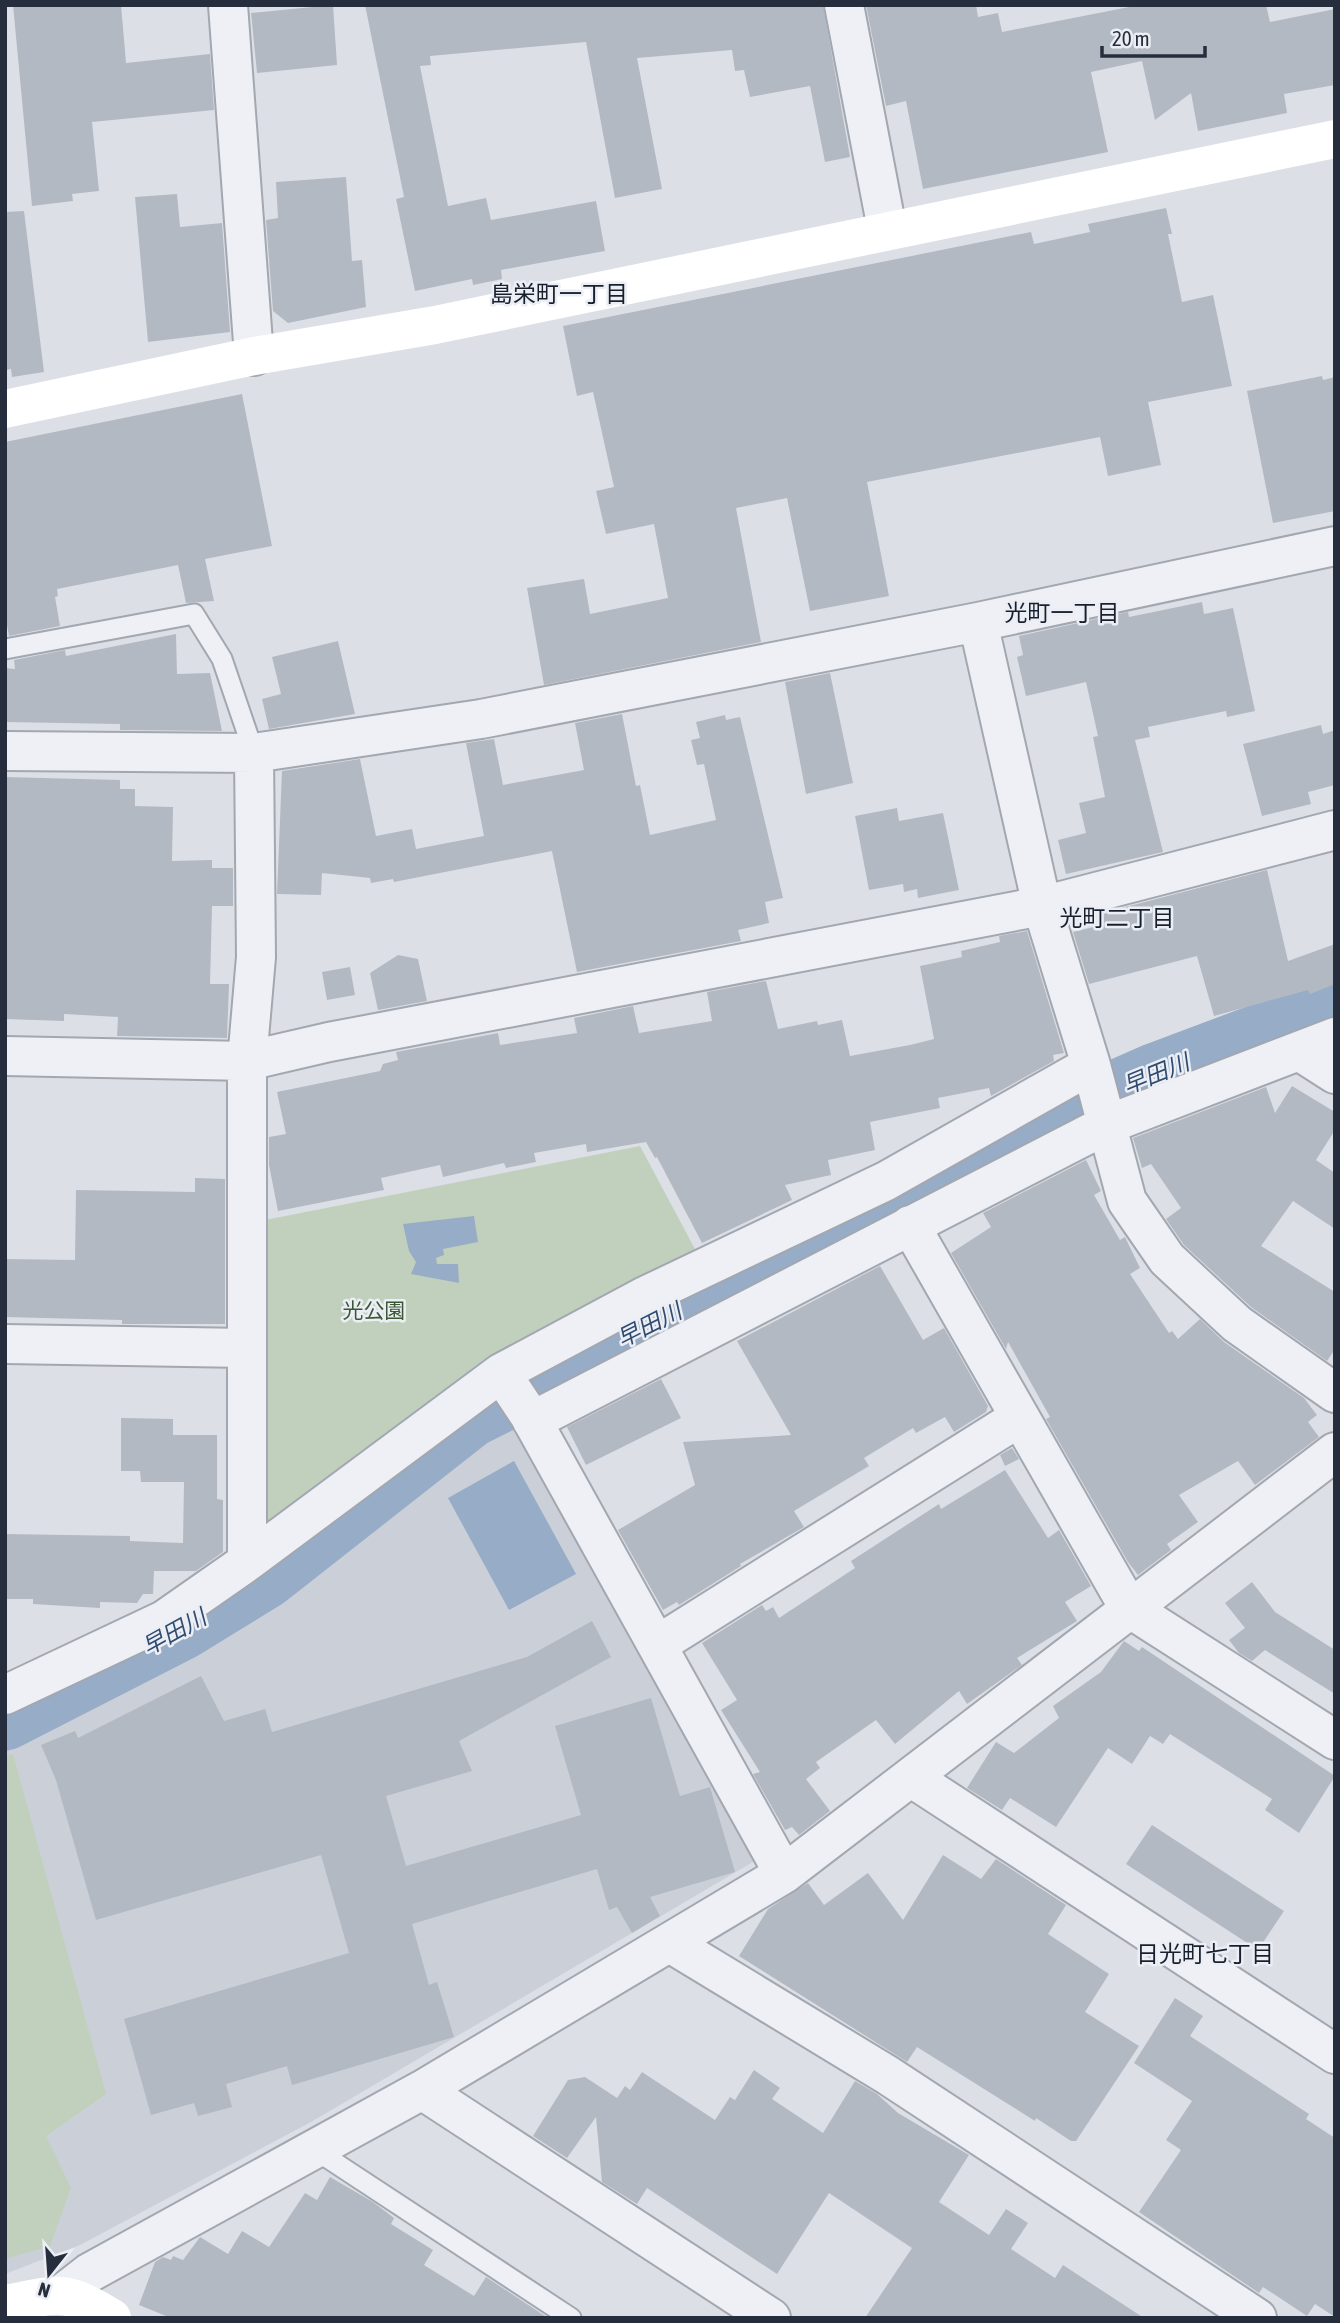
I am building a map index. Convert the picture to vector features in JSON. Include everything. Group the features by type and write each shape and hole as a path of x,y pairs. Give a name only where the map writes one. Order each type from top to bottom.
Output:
{"street":[{"path":"228,5 254,356"},
{"path":"844,5 887,229"},
{"path":"5,410 254,356 435,325 887,229 1335,139"},
{"path":"5,751 254,753 481,719 978,622 1335,546"},
{"path":"978,622 1042,906 1093,1073 1127,1201 1167,1259 1237,1324 1335,1393"},
{"path":"247,1562 247,1061 256,957 254,753"},
{"path":"5,1056 247,1061 329,1042 1042,906 1335,830"},
{"path":"531,1418 910,1226 1105,1121 1335,1037"},
{"path":"1299,1051 1335,1074"},
{"path":"5,1695 164,1619 505,1378 643,1297 886,1181 1093,1073"},
{"path":"910,1226 1129,1608 1335,1740"},
{"path":"5,1344 246,1348"},
{"path":"505,1378 531,1418 784,1874"},
{"path":"657,1645 1020,1417"},
{"path":"62,2294 89,2273 422,2090 784,1874 1335,1452"},
{"path":"912,1778 1335,2054"},
{"path":"670,1943 888,2077 1257,2318"},
{"path":"422,2090 771,2318"},
{"path":"5,2304 62,2294 83,2300 112,2318"}],"lane":[{"path":"5,649 194,614 222,659 254,753"},
{"path":"314,2149 571,2318"}],"shaded area":[{"path":"511,1422 758,1859 311,2122 80,2245 5,2274 5,1744 214,1634"}],"green space":[{"name":"光公園","path":"640,1146 696,1251 238,1552 265,1220"},
{"path":"13,1754 106,2094 46,2136 71,2188 50,2246 5,2259 5,1757"}],"water":[{"path":"474,1216 478,1242 443,1249 444,1255 436,1258 437,1264 458,1264 459,1283 411,1274 416,1262 409,1251 403,1224"},
{"path":"514,1461 576,1574 509,1610 448,1498"}],"building":[{"path":"13,5 121,5 126,63 210,54 214,110 92,122 99,191 72,194 73,201 32,206"},
{"path":"333,5 337,65 257,73 251,13"},
{"path":"365,5 823,5 850,157 825,162 810,86 750,97 744,70 735,71 732,50 637,58 662,189 615,198 586,42 430,56 431,65 420,66 448,206 486,198 491,220 596,201 605,251 501,270 502,279 473,285 472,279 415,291 396,199 404,197"},
{"path":"866,5 976,5 978,17 998,13 1002,32 1139,5 1266,5 1270,22 1335,9 1335,85 1284,94 1287,113 1198,131 1191,93 1155,120 1142,61 1091,72 1108,152 923,189 906,101 886,106"},
{"path":"346,177 352,261 362,260 366,307 288,323 273,311 266,220 278,218 276,182"},
{"path":"177,194 180,227 222,223 230,332 148,342 135,197"},
{"path":"1166,208 1172,234 1168,234 1182,302 1213,295 1232,386 1148,402 1161,465 1108,476 1100,437 867,482 889,596 810,611 787,498 736,508 761,642 544,685 527,588 584,579 590,614 668,598 654,524 606,534 596,491 614,487 593,392 577,396 563,326 1031,232 1034,244 1090,232 1088,224"},
{"path":"24,211 44,372 12,377 11,369 5,370 5,212"},
{"path":"1322,376 1323,380 1335,377 1335,511 1273,523 1247,391"},
{"path":"242,394 272,546 205,559 214,601 186,603 178,565 57,589 58,596 55,597 60,626 9,636 5,615 5,442"},
{"path":"1202,602 1204,614 1233,608 1255,711 1227,717 1226,711 1148,727 1150,737 1135,740 1163,852 1066,874 1058,840 1086,833 1079,803 1105,797 1093,737 1098,736 1086,682 1026,696 1017,657 1023,655 1019,636 1128,612 1129,617"},
{"path":"176,634 177,674 210,673 222,731 120,730 120,724 5,722 5,668 15,669 14,660 65,650 66,656"},
{"path":"338,641 355,714 269,729 262,699 281,694 272,657"},
{"path":"830,673 853,783 806,794 785,682"},
{"path":"622,714 636,786 640,785 650,835 716,820 704,764 697,765 691,740 700,738 696,722 725,715 726,720 740,717 783,898 765,902 769,923 738,930 741,941 577,972 552,851 394,882 393,879 371,883 370,878 322,873 321,895 277,894 282,771 360,759 376,836 412,829 416,849 484,836 466,743 494,739 503,785 584,770 575,723"},
{"path":"1321,725 1323,734 1335,730 1335,785 1308,792 1311,804 1262,816 1243,744"},
{"path":"5,777 120,780 120,789 135,789 135,806 173,807 172,861 212,860 212,868 233,868 233,906 212,906 210,984 229,984 227,1038 117,1036 118,1017 64,1014 64,1021 5,1019"},
{"path":"897,808 899,821 943,813 959,890 918,898 917,889 904,892 903,884 869,890 855,816"},
{"path":"1267,870 1288,961 1335,944 1335,984 1310,994 1308,990 1214,1016 1197,956 1089,984 1073,932 1102,925 1099,914"},
{"path":"1027,931 1064,1053 1053,1055 1054,1061 991,1096 989,1088 938,1098 940,1108 870,1122 875,1150 828,1160 831,1175 785,1185 792,1200 702,1243 657,1157 655,1158 646,1142 587,1152 586,1144 534,1153 536,1162 506,1168 504,1163 443,1177 440,1165 381,1178 384,1190 278,1211 269,1165 269,1137 286,1134 277,1092 380,1071 383,1064 398,1060 396,1052 498,1033 500,1045 577,1033 574,1018 633,1006 639,1033 712,1021 707,992 766,981 778,1029 817,1021 818,1025 842,1020 850,1056 910,1045 934,1039 920,966 962,957 961,951 1000,942 999,936"},
{"path":"398,955 418,959 427,1001 378,1010 370,973"},
{"path":"350,967 355,995 327,1000 322,972"},
{"path":"1292,1086 1335,1112 1335,1130 1316,1160 1335,1173 1335,1229 1293,1201 1261,1246 1335,1292 1335,1349 1327,1361 1251,1307 1184,1245 1166,1219 1181,1208 1151,1164 1142,1168 1133,1138 1266,1087 1275,1113"},
{"path":"1086,1160 1101,1191 1094,1195 1120,1240 1125,1237 1140,1268 1130,1274 1169,1333 1172,1331 1178,1339 1200,1319 1224,1342 1304,1398 1317,1415 1308,1422 1319,1437 1255,1485 1238,1461 1179,1495 1198,1522 1167,1544 1171,1550 1138,1575 1046,1419 1050,1417 1008,1342 1006,1349 951,1253 991,1227 983,1213"},
{"path":"195,1178 225,1179 225,1324 122,1324 122,1320 5,1317 5,1259 75,1260 76,1190 195,1192"},
{"path":"880,1266 923,1340 944,1328 988,1406 986,1412 954,1432 945,1417 916,1433 913,1428 864,1458 869,1466 794,1511 804,1527 740,1564 741,1566 679,1605 677,1602 663,1610 618,1530 695,1485 683,1442 791,1435 737,1341"},
{"path":"661,1379 681,1418 586,1465 567,1427"},
{"path":"121,1418 173,1419 173,1435 217,1435 217,1499 223,1500 223,1552 196,1571 154,1571 153,1594 143,1594 137,1603 100,1602 100,1608 33,1604 33,1599 5,1599 5,1534 130,1536 130,1541 183,1543 184,1482 141,1482 140,1471 121,1471"},
{"path":"1012,1448 1019,1459 1005,1466 1000,1455"},
{"path":"1005,1470 1048,1538 1059,1530 1091,1586 1065,1602 1077,1621 1017,1658 1022,1665 967,1704 959,1691 895,1744 876,1720 816,1762 820,1768 806,1779 830,1811 799,1835 792,1827 785,1830 753,1774 760,1772 721,1710 737,1700 702,1643 762,1605 766,1611 773,1607 779,1618 855,1568 851,1561 939,1504 941,1509"},
{"path":"1252,1582 1275,1612 1335,1650 1335,1694 1265,1650 1252,1661 1239,1653 1229,1640 1245,1628 1225,1603"},
{"path":"592,1621 611,1657 459,1741 472,1771 386,1796 406,1866 581,1815 555,1726 651,1698 680,1796 710,1787 735,1872 650,1897 660,1916 632,1933 617,1907 609,1910 597,1869 412,1924 429,1985 437,1982 454,2037 292,2085 287,2066 226,2084 232,2107 198,2116 194,2103 151,2115 124,2019 349,1953 321,1855 96,1920 56,1780 41,1745 75,1731 78,1738 201,1676 224,1721 265,1709 272,1732 527,1657"},
{"path":"1124,1641 1139,1651 1142,1647 1335,1776 1299,1833 1265,1810 1272,1799 1170,1734 1163,1744 1150,1736 1132,1764 1108,1748 1056,1827 1010,1798 1002,1810 967,1788 996,1742 1014,1753 1059,1718 1053,1706 1101,1672"},
{"path":"1152,1825 1284,1911 1258,1950 1126,1864"},
{"path":"943,1855 981,1879 996,1859 1066,1905 1048,1934 1109,1974 1085,2012 1139,2046 1076,2141 1071,2141 1036,2118 1035,2121 917,2047 907,2062 739,1956 768,1909 808,1883 824,1905 868,1873 903,1920"},
{"path":"1175,1998 1203,2016 1190,2036 1309,2114 1306,2119 1335,2138 1335,2317 1315,2304 1307,2316 1263,2287 1259,2293 1139,2212 1181,2150 1166,2140 1192,2101 1134,2063"},
{"path":"754,2070 780,2088 772,2099 823,2133 855,2081 877,2094 898,2113 969,2155 939,2202 989,2235 1006,2209 1028,2223 1011,2249 1055,2278 1063,2265 1144,2318 865,2318 912,2248 829,2193 777,2274 647,2188 637,2204 602,2182 596,2117 567,2158 533,2136 568,2080 585,2077 617,2098 625,2086 630,2090 642,2072 715,2120 730,2097 735,2100"},
{"path":"330,2177 373,2202 394,2218 391,2224 433,2250 424,2265 474,2296 486,2277 548,2318 171,2318 139,2305 155,2262 163,2257 171,2260 173,2256 183,2260 200,2237 228,2254 242,2231 269,2247 305,2193 317,2200"}],"waterway":[{"name":"早田川","path":"5,1720 183,1629 266,1578 471,1417 696,1304 1042,1123 1156,1073 1335,1006"}],"district":[{"name":"島栄町一丁目","path":"559,294"},
{"name":"光町一丁目","path":"1062,613"},
{"name":"光町二丁目","path":"1117,918"},
{"name":"日光町七丁目","path":"1205,1954"}]}
